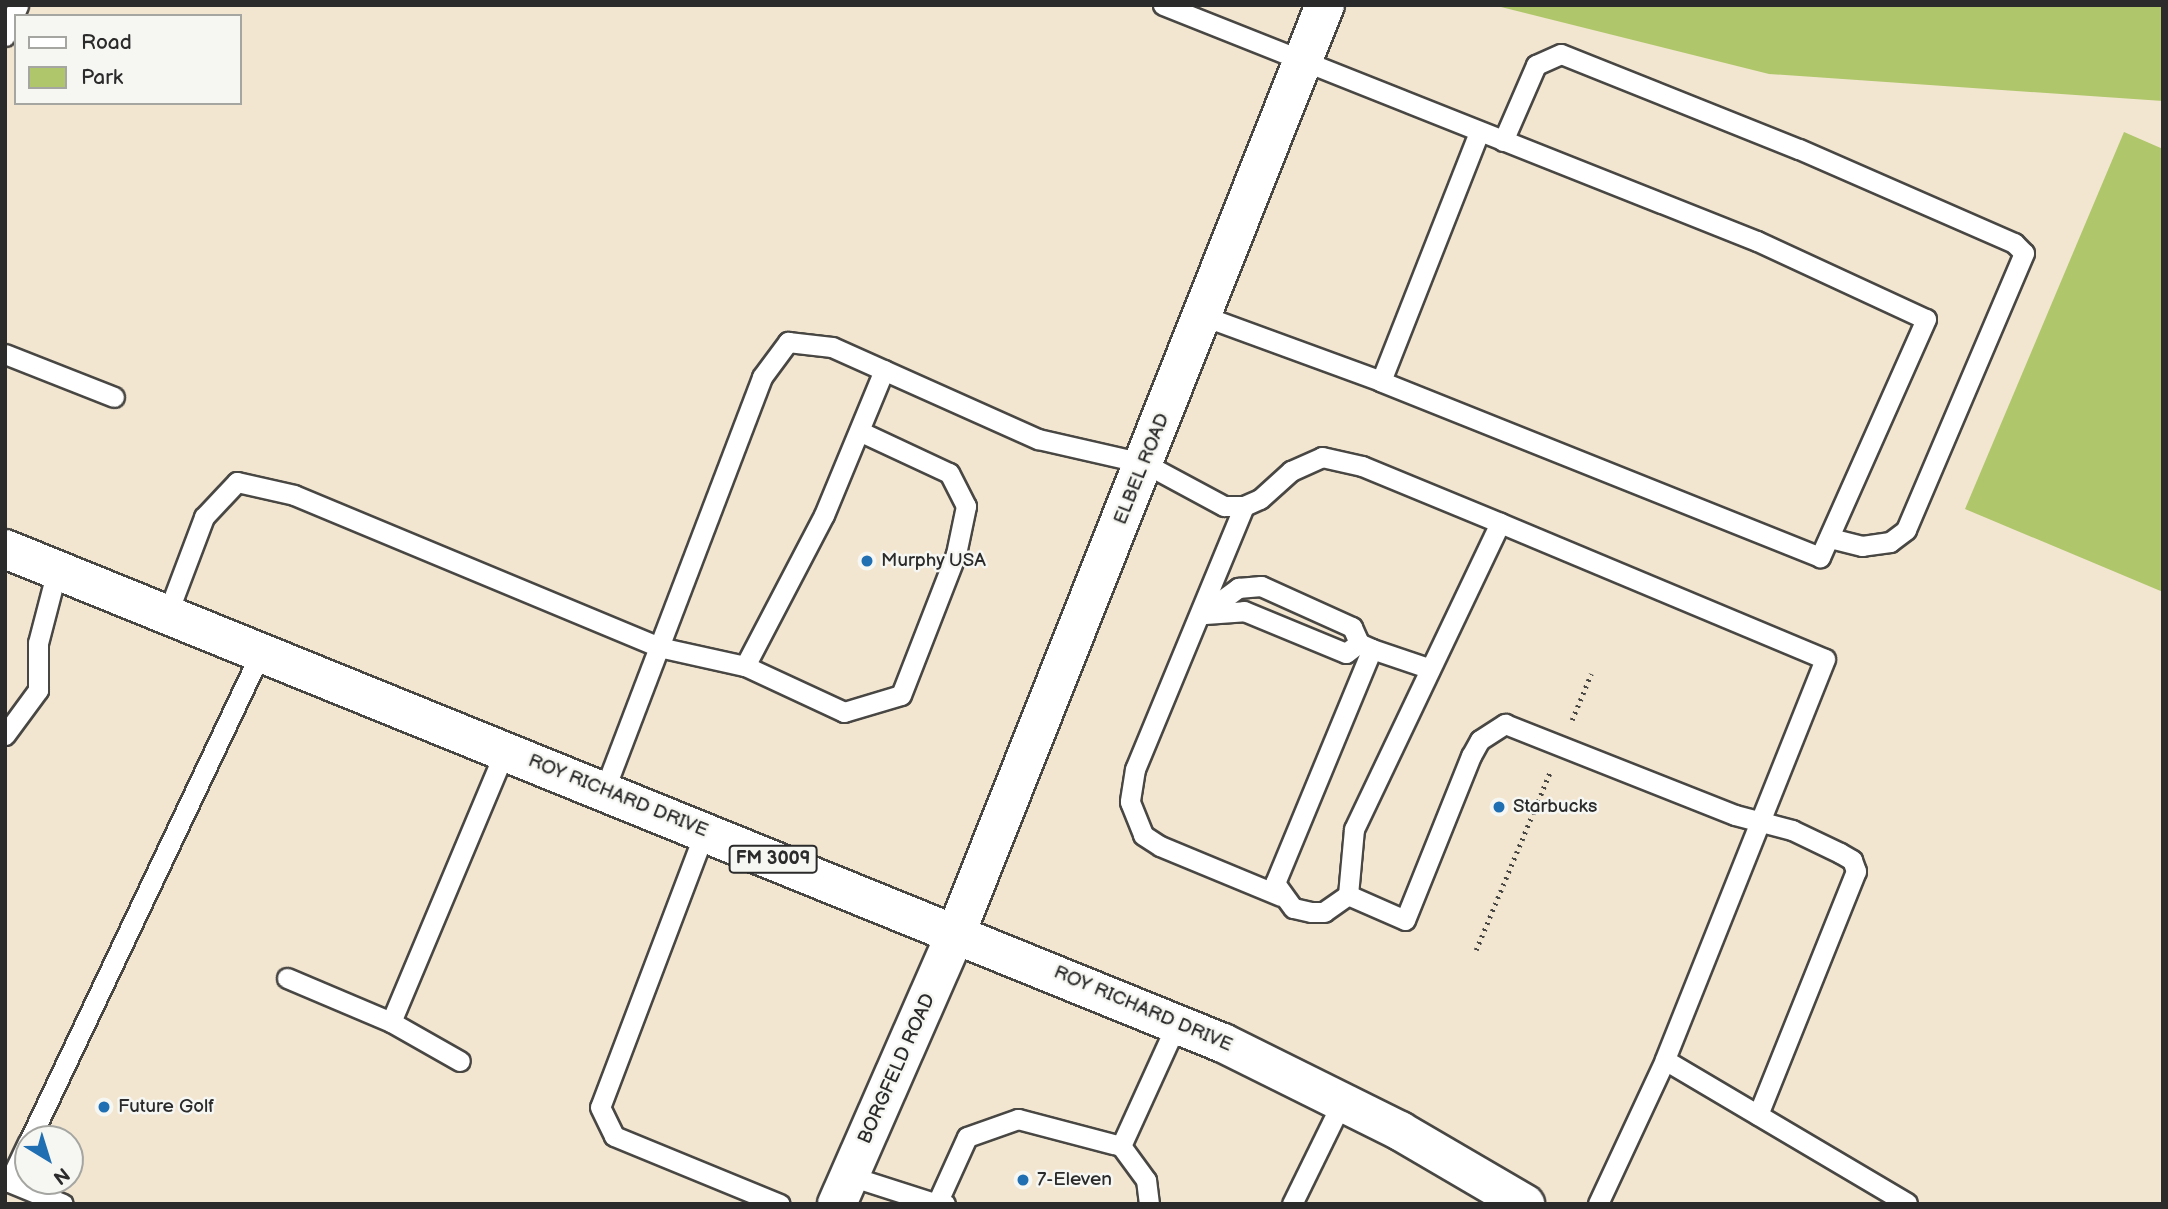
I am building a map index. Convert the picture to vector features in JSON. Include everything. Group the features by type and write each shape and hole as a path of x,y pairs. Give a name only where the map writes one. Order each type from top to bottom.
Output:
{"main road":[{"name":"ELBEL ROAD","path":"956,933 1325,6"},
{"name":"ROY RICHARD DRIVE","path":"5,549 1177,1023 1342,1102 1525,1204"},
{"name":"BORGFELD ROAD","path":"843,1190 956,933"}],"lane":[{"path":"1163,5 1757,241 1926,319 1820,558 1381,381 1203,316"},
{"path":"5,36 14,15"},
{"path":"1503,141 1536,65 1561,54 1799,149 2014,243 2024,253 1906,530 1890,542 1862,546 1829,538"},
{"path":"1381,381 1479,132"},
{"path":"604,791 762,377 788,342 832,347 1038,439 1144,463 1195,494 1224,506 1244,506 1279,486 1304,462 1322,457 1362,466 1500,523 1825,659 1763,821 1665,1060 1598,1204"},
{"path":"5,354 114,397"},
{"path":"745,666 824,515 884,370"},
{"path":"167,615 204,517 237,482 294,495 659,648 745,666 844,712 901,695 956,554 967,506 949,473 859,431"},
{"path":"1244,506 1202,614 1135,769 1132,812 1143,835 1160,846 1281,896"},
{"path":"1366,646 1275,883 1281,896 1293,908 1324,912 1348,895 1354,829 1428,668 1500,523"},
{"path":"5,735 38,690 38,643 57,570"},
{"path":"1202,614 1238,588 1261,586 1352,627 1366,646 1428,668"},
{"path":"1202,614 1244,611 1346,653 1366,646"},
{"path":"37,1125 261,652"},
{"path":"1348,895 1405,920 1480,740 1504,724 1562,744 1735,815 1792,830 1853,860 1856,871 1758,1115"},
{"path":"391,1022 505,751"},
{"path":"705,831 600,1107 614,1136 780,1204"},
{"path":"286,978 391,1022 460,1061"},
{"path":"1121,1146 1177,1023"},
{"path":"1665,1060 1907,1203"},
{"path":"1292,1204 1342,1102"},
{"path":"843,1190 940,1203 967,1137 1018,1119 1121,1146 1146,1180 1149,1204"},
{"path":"41,1195 63,1204"}],"path":[{"path":"1476,950 1591,674"}],"green space":[{"path":"1493,5 2163,5 2163,101 1769,74"},
{"path":"2124,132 2163,149 2163,592 1965,509"}],"place":[{"name":"Murphy USA","path":"867,561"},
{"name":"Starbucks","path":"1499,807"},
{"name":"Future Golf","path":"104,1107"},
{"name":"7-Eleven","path":"1023,1180"}]}
